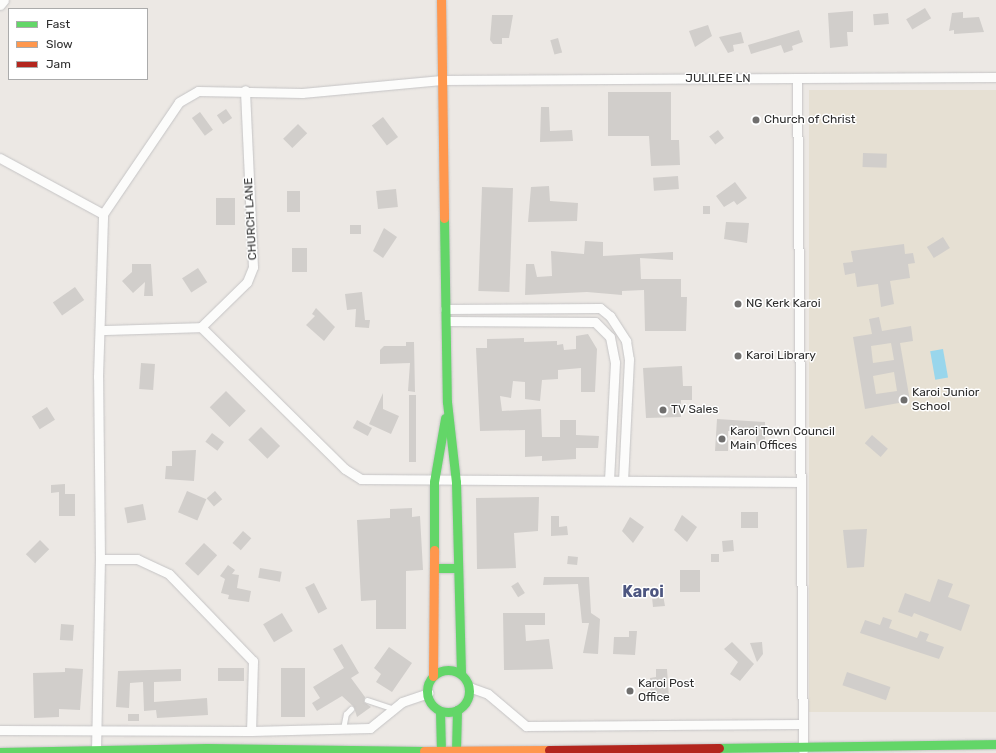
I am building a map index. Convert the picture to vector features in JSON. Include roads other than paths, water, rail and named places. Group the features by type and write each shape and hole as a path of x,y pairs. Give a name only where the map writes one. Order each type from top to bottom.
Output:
{"main road":[{"path":"441,0 447,402 456,482 461,674 469,688 467,701 457,710 440,711 433,706 428,693 433,676 434,482 447,402"},
{"path":"434,568 458,568"},
{"path":"433,676 447,670 461,674"},
{"path":"456,751 457,710"},
{"path":"440,711 441,751"},
{"path":"0,752 96,750 481,752 803,750 996,744"}],"street":[{"path":"0,5 4,0"},
{"name":"JULILEE LN","path":"103,214 179,102 198,90 245,90 302,93 441,80 996,77"},
{"path":"797,79 801,724 803,750"},
{"name":"CHURCH LANE","path":"201,327 247,282 253,268 245,90"},
{"path":"0,158 103,214 102,330 98,377 100,559 96,750"},
{"path":"445,309 600,308 610,316 626,341 629,359 623,480"},
{"path":"566,309 566,322"},
{"path":"446,321 595,322 610,337 615,362 609,480"},
{"path":"102,330 201,327 352,475 361,479 434,482 623,480 799,482"},
{"path":"613,398 627,399"},
{"path":"100,559 137,559 169,574 249,656 254,666 251,732"},
{"path":"469,688 488,694 526,726 801,724"},
{"path":"0,730 97,729 251,732 370,728 394,709 416,695 428,693"}],"lane":[{"path":"367,700 394,709"},
{"path":"343,729 346,714 351,709"}],"water":[{"path":"943,349 948,378 935,380 930,351"}],"place":[{"name":"Church of Christ","path":"756,120"},
{"name":"NG Kerk Karoi","path":"738,304"},
{"name":"Karoi Library","path":"738,356"},
{"name":"Karoi Junior School","path":"904,400"},
{"name":"TV Sales","path":"663,410"},
{"name":"Karoi Town Council Main Offices","path":"722,439"},
{"name":"Karoi Post Office","path":"630,691"}],"district":[{"name":"Karoi","path":"643,592"}]}
